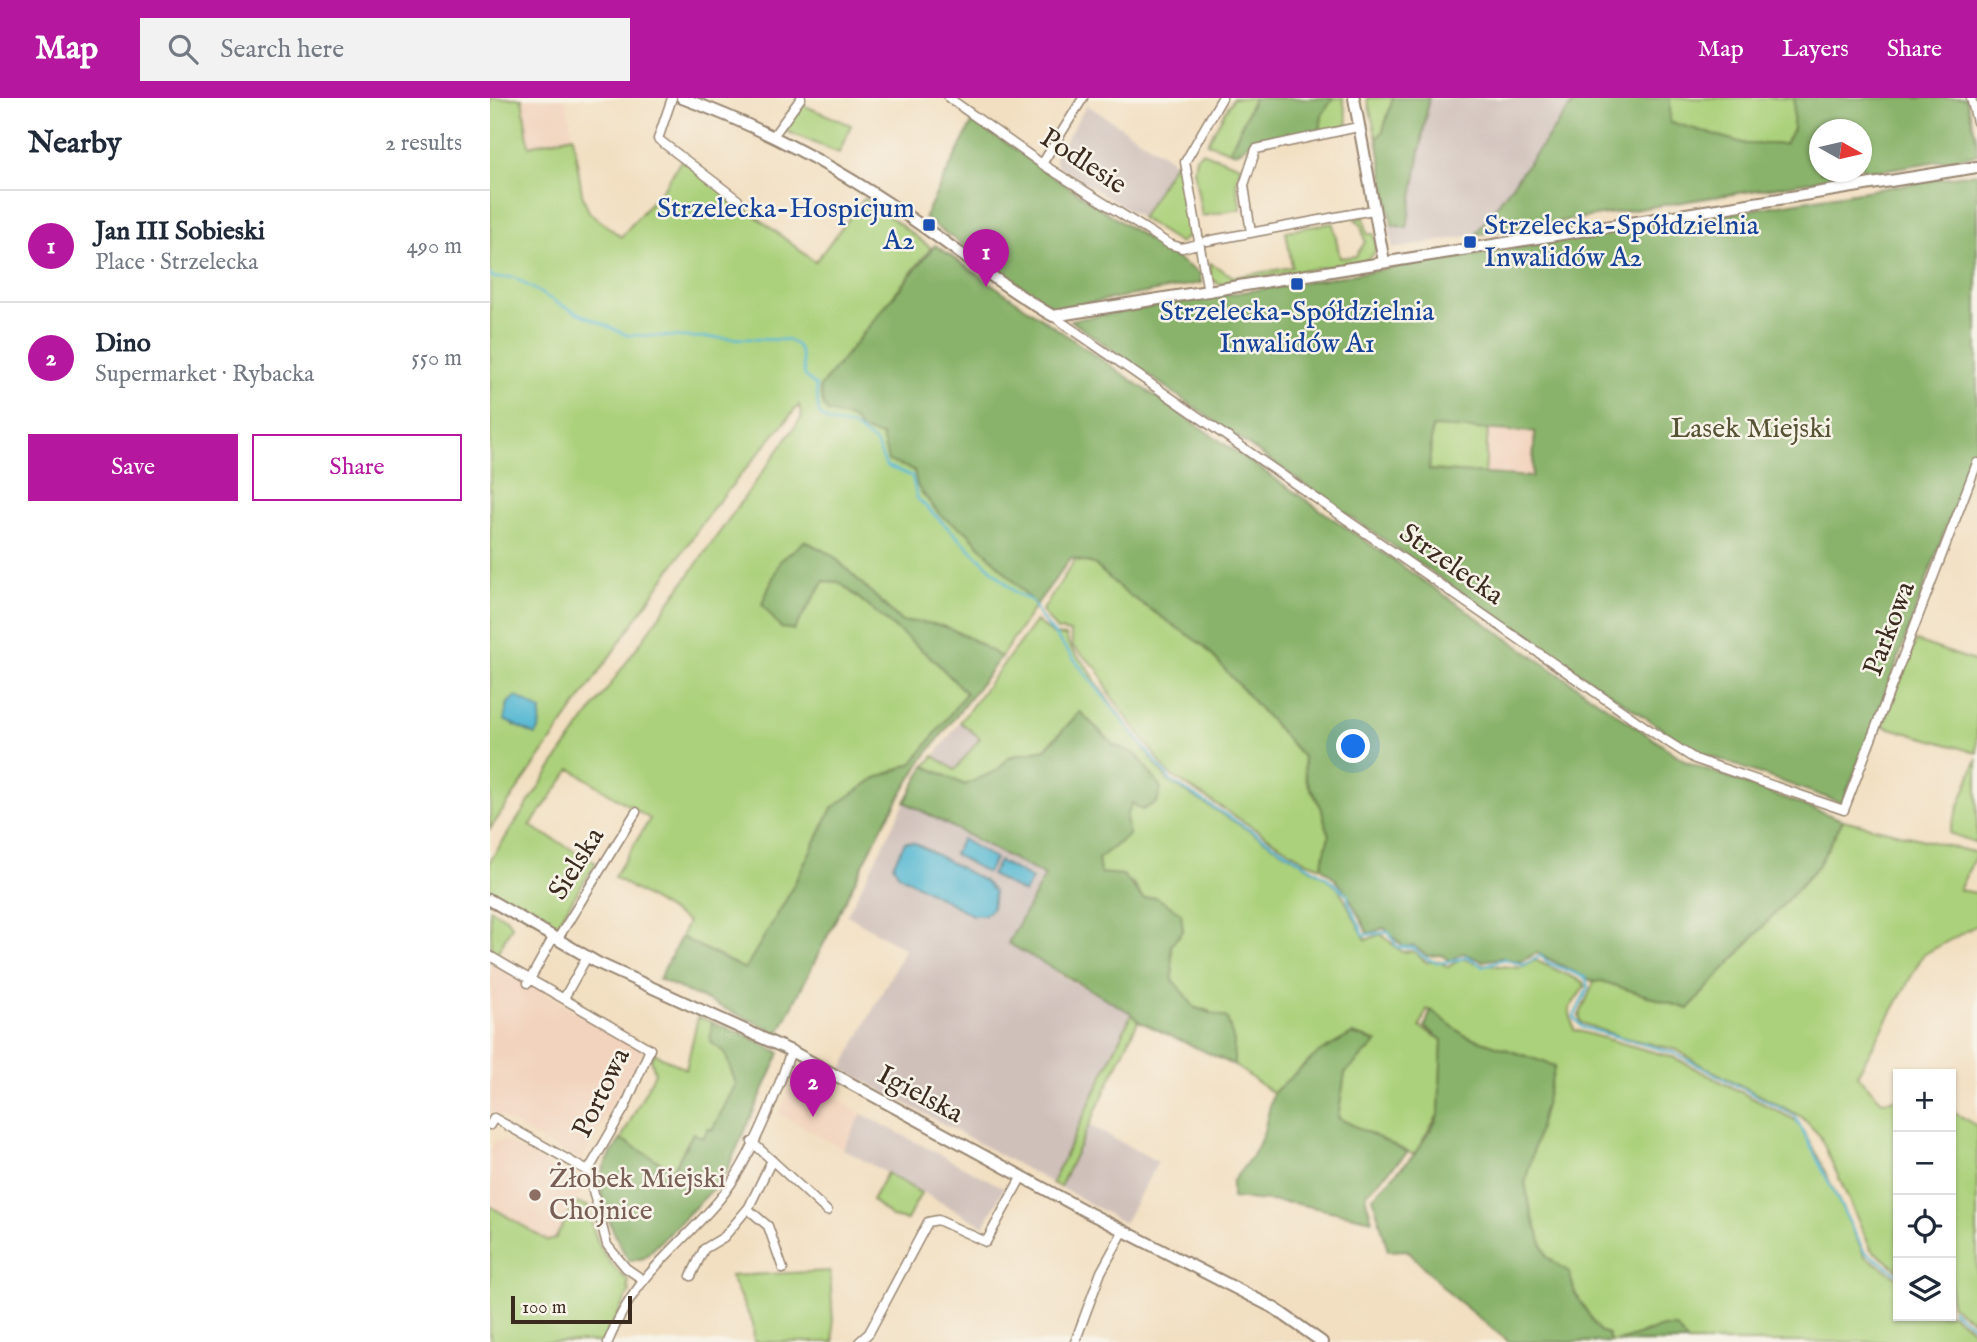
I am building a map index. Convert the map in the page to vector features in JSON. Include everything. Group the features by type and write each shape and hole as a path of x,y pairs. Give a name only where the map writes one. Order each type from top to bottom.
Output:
{"street":[{"path":"672,98 658,139 738,200"},
{"name":"Strzelecka","path":"682,98 774,135 863,186 1695,759 1844,810"},
{"path":"774,135 801,98"},
{"name":"Podlesie","path":"949,98 964,102 1042,164 1169,244 1182,248 1198,244"},
{"path":"1042,164 1083,98"},
{"path":"1208,292 1185,162 1223,98"},
{"path":"1353,98 1384,262"},
{"path":"1971,98 1977,122"},
{"path":"1251,233 1244,181 1256,149 1359,127"},
{"path":"1053,316 1977,166"},
{"path":"1207,242 1373,210"},
{"name":"Parkowa","path":"1844,810 1977,463"},
{"name":"Sielska","path":"555,939 636,812"},
{"name":"Igielska","path":"490,900 587,957 791,1051 1274,1308 1322,1342"},
{"path":"529,981 555,939"},
{"name":"Portowa","path":"490,956 650,1049 625,1107 588,1171 607,1245 626,1268 642,1279"},
{"path":"564,998 587,957"},
{"path":"608,1342 621,1310 642,1279 720,1198 733,1180 791,1051"},
{"name":"Portowa","path":"490,1125 494,1118 588,1171"},
{"path":"752,1142 827,1211"},
{"path":"691,1276 704,1249 724,1237 748,1209 772,1160"},
{"path":"859,1342 869,1333 929,1222 938,1220 986,1242 1022,1176"},
{"path":"748,1209 768,1226 783,1269"},
{"path":"1075,1342 1101,1272 1124,1230"}],"shaded area":[{"path":"522,98 566,98 573,136 529,146"},
{"path":"1429,98 1577,98 1475,235 1393,249 1389,226 1407,228"},
{"path":"1087,105 1175,162 1141,218 1057,165 1055,157"},
{"path":"1488,429 1535,432 1532,477 1485,474"},
{"path":"960,722 981,738 955,771 934,756"},
{"path":"905,802 1045,876 1056,973 1132,1013 1052,1183 842,1069 905,949 847,915"},
{"path":"490,961 644,1051 580,1162 493,1112 490,1116"},
{"path":"797,1072 862,1114 843,1149 779,1114"},
{"path":"862,1114 1004,1188 984,1226 843,1149"},
{"path":"1089,1125 1158,1162 1124,1223 1060,1187"},
{"name":"Żłobek Miejski Chojnice","path":"504,1140 585,1186 555,1239 548,1241 490,1206 490,1150 495,1141"}],"green space":[{"path":"490,98 522,98 529,146 573,136 582,194 589,212 621,237 665,186 682,159 815,262 865,198 931,248 820,387 823,405 853,419 861,430 882,436 892,458 914,470 921,492 941,516 967,532 1036,605 1001,657 966,636 942,626 902,622 832,555 805,541 824,581 839,582 935,661 966,693 913,763 874,779 786,900 745,970 681,937 688,922 614,877 650,819 571,769 530,826 596,863 553,930 490,893 490,861 560,755 802,417 799,405 713,508 490,829"},
{"path":"1233,98 1254,98 1230,151 1207,143"},
{"path":"1254,98 1333,98 1322,115 1320,131 1257,138 1236,153 1230,151"},
{"path":"1333,98 1343,98 1348,126 1320,131 1322,115"},
{"path":"1367,98 1393,98 1383,131 1377,139"},
{"path":"1393,98 1429,98 1407,228 1392,225 1377,139 1383,131"},
{"path":"1577,98 1670,98 1670,122 1746,144 1785,144 1793,129 1794,98 1966,98 1977,140 1977,155 1872,172 1872,119 1809,119 1809,182 1475,235"},
{"path":"1670,98 1794,98 1793,129 1785,144 1746,144 1670,122"},
{"path":"800,104 851,125 839,153 781,129"},
{"path":"974,119 1040,168 1200,274 1201,283 1055,309 924,218"},
{"path":"1202,152 1241,166 1236,183 1241,209 1202,216 1194,171 1196,157"},
{"path":"1175,162 1183,178 1188,217 1189,235 1180,243 1141,218"},
{"name":"Lasek Miejski","path":"1977,173 1977,442 1875,722 1842,803 1693,750 1361,524 1070,320","holes":["1432,427 1535,432 1532,477 1429,470"]},
{"path":"1364,217 1367,234 1374,234 1375,247 1374,254 1364,261 1218,284 1211,278 1210,263 1234,277 1292,267 1286,231 1333,223 1340,258 1356,256 1365,242 1361,225 1355,219"},
{"path":"935,245 1687,762 1843,820 1818,866 1688,1009 1601,981 1594,982 1537,953 1521,962 1501,958 1482,961 1463,953 1450,961 1441,955 1427,956 1414,946 1403,947 1384,928 1368,934 1343,889 1321,867 1329,836 1321,807 1306,780 1303,757 1204,646 1122,590 1094,564 1071,558 1036,605 967,532 941,516 917,486 914,470 888,461 882,436 861,430 853,419 828,412 823,405 820,387"},
{"path":"1432,426 1488,429 1485,474 1429,470"},
{"path":"805,541 832,555 902,622 943,626 1001,657 920,763 882,827 779,1033 659,979 681,937 745,969 786,900 832,808 874,779 913,763 966,693 935,661 839,582 824,581 794,630 781,628 762,604 780,561"},
{"path":"1075,560 1094,564 1122,590 1204,646 1303,757 1306,780 1321,807 1329,836 1321,867 1305,861 1169,774 1111,696 1098,669 1073,647 1070,632 1057,630 1042,611"},
{"path":"1036,621 1054,635 1066,636 1071,649 1092,674 1168,781 1325,877 1339,889 1366,940 1381,934 1402,952 1413,951 1426,962 1439,961 1448,967 1462,958 1483,964 1521,968 1535,960 1583,982 1585,986 1569,1009 1574,1030 1675,1058 1797,1121 1818,1157 1865,1256 1893,1275 1893,1321 1956,1321 1956,1317 1977,1332 1977,1342 1687,1342 1676,1328 1646,1331 1629,1340 1610,1342 1608,1334 1599,1331 1575,1293 1569,1272 1547,1257 1532,1216 1525,1183 1554,1066 1464,1035 1427,1009 1420,1027 1442,1040 1439,1113 1414,1155 1338,1118 1345,1073 1376,1041 1352,1034 1317,1054 1273,1093 1234,1065 1234,1042 1210,1011 1195,1008 1173,980 1171,944 1183,931 1143,899 1132,882 1100,873 1098,859 1107,850 1132,803 1142,810 1157,802 1161,788 1137,755 1114,745 1080,712 1045,749 1009,757 998,770 965,785 925,766 934,756 955,770 980,738 960,722"},
{"path":"1916,641 1977,662 1977,753 1883,726"},
{"path":"1080,712 1114,745 1137,755 1161,788 1157,802 1142,810 1132,803 1126,817 1129,835 1098,859 1100,873 1123,875 1143,899 1156,897 1181,913 1183,931 1171,945 1173,980 1195,1008 1227,1018 1234,1042 1234,1065 1138,1021 1131,1013 1008,943 1045,876 905,802 925,766 965,785 998,770 1009,757 1045,749"},
{"path":"1977,758 1977,843 1949,833"},
{"path":"1843,820 1977,853 1959,890 1977,893 1977,925 1923,955 1857,1075 1882,1101 1893,1100 1893,1266 1871,1249 1820,1136 1802,1117 1677,1050 1621,1037 1581,1023 1579,1016 1594,982 1601,980 1688,1009 1818,866"},
{"path":"490,909 506,918 512,926 492,962"},
{"path":"1431,1010 1464,1035 1555,1066 1525,1183 1532,1216 1547,1257 1569,1272 1575,1293 1599,1331 1608,1334 1610,1342 1509,1342 1453,1297 1407,1250 1388,1251 1373,1197 1414,1155 1439,1112 1442,1040 1425,1027"},
{"path":"1132,1013 1138,1021 1060,1187 1052,1183"},
{"path":"698,1017 712,1022 710,1041 725,1053 736,1084 712,1131 703,1138 693,1133 673,1170 621,1139 655,1073 651,1059 654,1053 686,1069"},
{"path":"712,1022 748,1036 780,1053 726,1172 712,1190 644,1258 629,1261 613,1231 604,1206 601,1183 603,1169 621,1139 673,1170 693,1133 703,1138 708,1128 712,1130 736,1084 725,1053 710,1041"},
{"path":"1352,1034 1377,1042 1345,1073 1338,1118 1408,1152 1367,1193 1366,1200 1372,1220 1293,1203 1232,1198 1232,1182 1255,1152 1263,1135 1273,1093 1317,1054"},
{"path":"1956,1114 1977,1126 1977,1323 1956,1309"},
{"path":"887,1173 921,1193 907,1220 892,1217 872,1200"},
{"path":"575,1203 588,1206 593,1230 601,1248 629,1282 627,1287 630,1291 603,1342 490,1342 490,1206 548,1241 555,1239"},
{"path":"830,1271 834,1342 754,1342 753,1324 730,1276"},
{"path":"1663,1327 1676,1327 1687,1342 1616,1342"}],"water":[{"path":"516,696 541,711 539,730 535,735 504,720 508,703"},
{"path":"962,839 995,859 987,873 954,854"},
{"path":"905,842 915,843 984,881 994,892 992,909 984,915 972,915 899,875 893,865"},
{"path":"999,861 1032,879 1024,893 991,875"}],"waterway":[{"path":"490,274 494,278 513,277 561,305 627,335 792,342 801,354 805,376 816,386 819,414 829,422 852,426 876,443 886,466 912,476 917,498 1016,593 1032,601 1038,612"},
{"path":"1038,614 1171,781 1326,877 1348,895 1348,901 1364,935 1389,932 1397,947 1414,948 1426,958 1439,962 1467,956 1483,966 1504,959 1523,965 1541,956 1549,963 1586,978 1588,988 1574,1017 1582,1027 1674,1053 1795,1116 1864,1251 1893,1271"},
{"path":"1956,1313 1977,1328"}],"place":[{"name":"Strzelecka-Hospicjum A2","path":"929,225"},
{"name":"Strzelecka-Spółdzielnia Inwalidów A2","path":"1470,242"},
{"name":"Strzelecka-Spółdzielnia Inwalidów A1","path":"1297,284"},
{"name":"Jan III Sobieski","path":"986,287"},
{"name":"Dino","path":"813,1117"},
{"name":"Żłobek Miejski Chojnice","path":"535,1195"}]}
